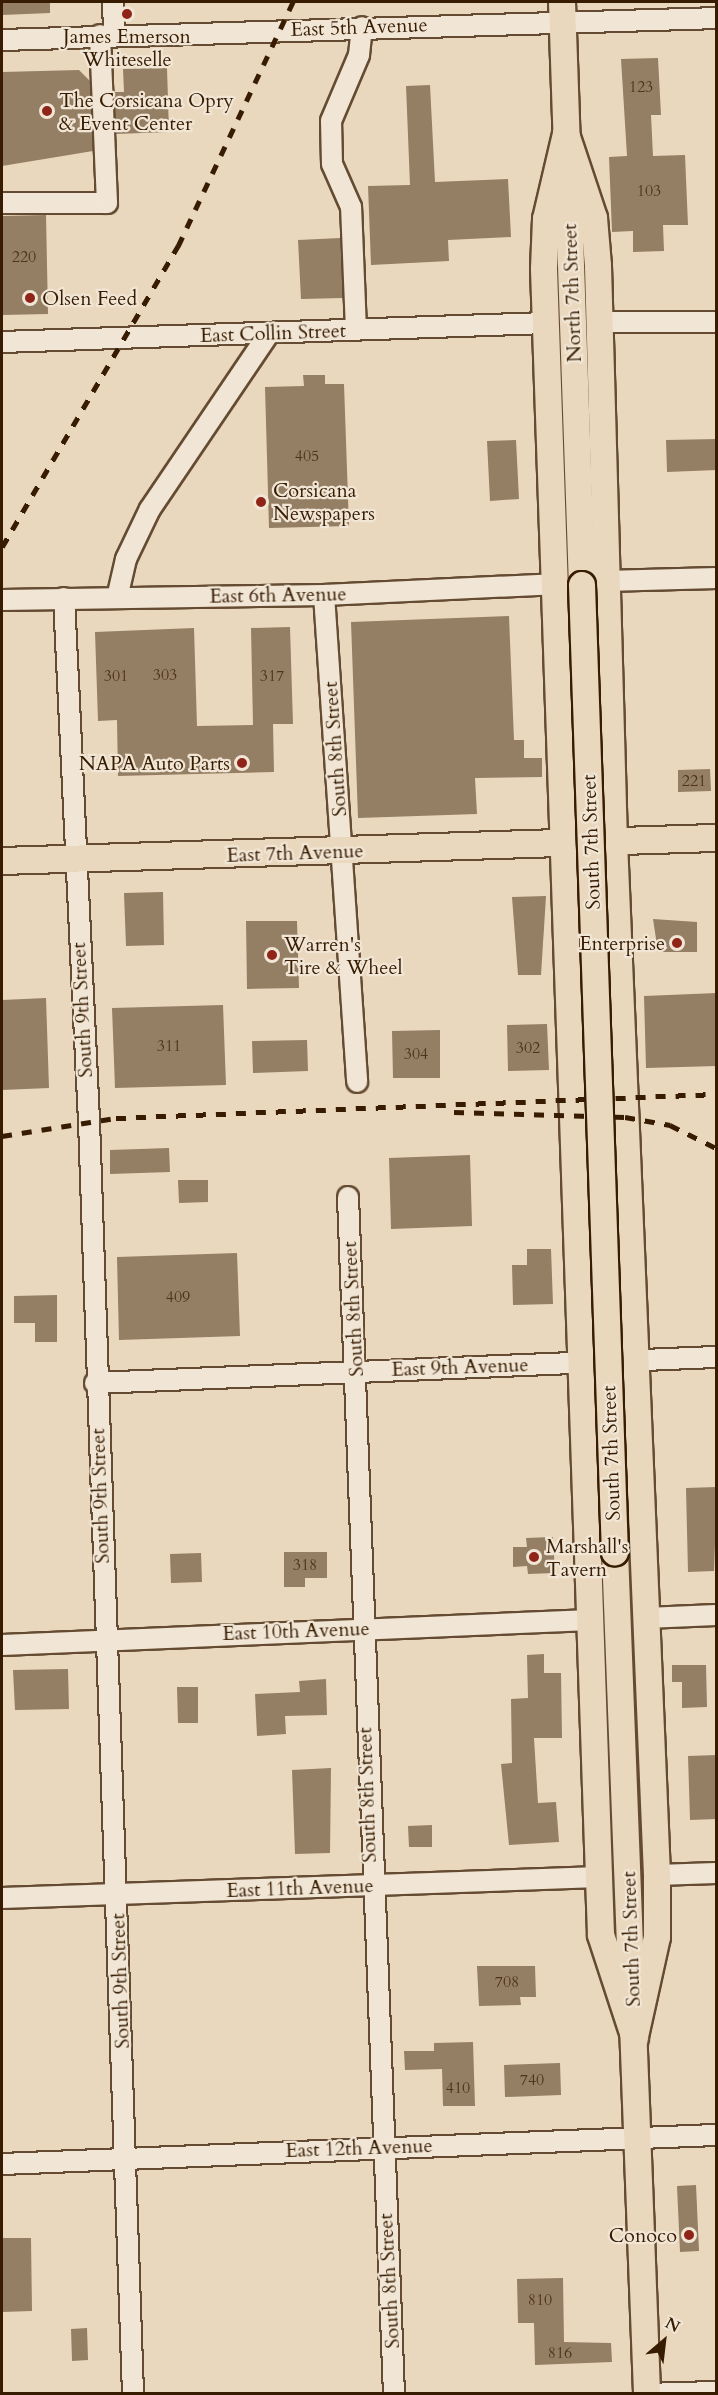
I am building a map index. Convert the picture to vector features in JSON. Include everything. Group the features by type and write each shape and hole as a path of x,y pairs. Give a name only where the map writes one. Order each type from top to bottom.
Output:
{"main road":[{"name":"North 7th Street","path":"563,12 566,134 594,583"},
{"path":"566,134 594,218 599,322 594,583 614,841 657,1875 657,1936 635,2038"},
{"path":"566,134 546,219 545,322 601,1935 635,2038"},
{"name":"South 7th Street","path":"594,583 615,1552 639,2138 646,2394"},
{"name":"East 7th Avenue","path":"2,861 717,838"}],"street":[{"path":"2,203 106,203 107,35 113,2"},
{"name":"East 5th Avenue","path":"2,40 362,27 563,12 717,18"},
{"path":"356,330 351,207 332,164 331,121 359,55 362,27"},
{"name":"East Collin Street","path":"2,342 545,322"},
{"path":"599,322 717,322"},
{"path":"117,598 126,559 150,509 269,333"},
{"path":"594,583 717,578"},
{"name":"East 6th Avenue","path":"2,600 324,595 554,584"},
{"name":"South 8th Street","path":"324,595 357,1082"},
{"name":"South 9th Street","path":"64,598 73,859 89,1121 95,1383 118,1893 133,2394"},
{"name":"South 8th Street","path":"348,1197 356,1371 361,1629 370,1886 394,2394"},
{"name":"East 9th Avenue","path":"95,1383 717,1358"},
{"path":"646,1618 717,1616"},
{"name":"East 10th Avenue","path":"2,1645 590,1620"},
{"path":"657,1875 717,1873"},
{"name":"East 11th Avenue","path":"2,1898 599,1877"},
{"name":"East 12th Avenue","path":"2,2164 717,2135"},
{"path":"646,2394 717,2392"}],"building":[{"path":"2,2 50,2 50,13 2,15"},
{"path":"658,58 661,115 651,115 653,156 685,155 688,225 663,225 664,251 633,252 633,231 612,232 609,157 627,156 621,59"},
{"path":"167,68 169,132 116,134 114,92 124,92 123,69"},
{"name":"The Corsicana Opry & Event Center","path":"79,70 90,81 93,151 2,166 2,72"},
{"path":"430,85 435,182 508,179 511,237 448,240 449,261 371,265 368,186 410,185 406,86"},
{"path":"46,215 48,314 2,315 2,216"},
{"path":"340,238 343,298 301,299 298,240"},
{"path":"303,375 325,375 325,384 344,384 349,526 269,528 265,387 304,386"},
{"path":"717,439 717,470 667,472 666,440"},
{"path":"516,440 519,499 490,501 487,441"},
{"path":"509,616 514,740 524,740 524,758 542,758 542,777 475,778 477,814 358,818 351,622"},
{"path":"290,627 293,724 273,724 274,772 118,776 117,720 98,721 95,632 194,628 197,726 253,725 251,628"},
{"path":"710,769 711,791 678,792 678,770"},
{"path":"163,892 164,945 126,946 124,893"},
{"path":"546,896 541,975 518,975 512,897"},
{"name":"Enterprise","path":"653,919 697,922 697,952 658,952"},
{"name":"Warren's Tire & Wheel","path":"246,921 297,921 299,988 247,989"},
{"path":"717,993 717,1066 646,1068 644,996"},
{"path":"46,998 49,1088 2,1090 2,1000"},
{"path":"223,1005 226,1085 115,1088 112,1008"},
{"path":"547,1024 549,1070 508,1071 507,1025"},
{"path":"440,1030 440,1078 393,1078 392,1031"},
{"path":"307,1040 308,1071 253,1073 252,1041"},
{"path":"169,1148 170,1172 110,1174 110,1150"},
{"path":"470,1155 472,1226 391,1229 389,1158"},
{"path":"178,1180 208,1180 208,1202 179,1203"},
{"path":"527,1249 551,1249 553,1304 513,1305 512,1265 527,1265"},
{"path":"237,1253 240,1336 119,1340 117,1257"},
{"path":"57,1295 57,1342 35,1342 35,1323 14,1323 14,1296"},
{"path":"717,1487 714,1571 688,1572 686,1488"},
{"name":"Marshall's Tavern","path":"553,1537 555,1573 528,1574 527,1566 513,1567 513,1547 527,1547 526,1538"},
{"path":"284,1552 327,1552 327,1578 305,1578 305,1587 284,1587"},
{"path":"201,1553 202,1582 171,1583 170,1554"},
{"path":"544,1654 544,1673 561,1673 562,1738 534,1738 538,1803 556,1802 559,1842 509,1845 501,1764 512,1763 511,1699 528,1698 527,1655"},
{"path":"672,1665 706,1665 707,1707 682,1708 682,1682 672,1682"},
{"path":"68,1669 69,1709 15,1710 13,1670"},
{"path":"326,1679 327,1715 285,1716 286,1734 257,1736 255,1694 300,1692 299,1681"},
{"path":"177,1687 198,1687 198,1723 178,1723"},
{"path":"717,1755 717,1819 690,1820 688,1756"},
{"path":"331,1768 330,1853 295,1854 292,1770"},
{"path":"432,1825 432,1847 409,1847 408,1826"},
{"path":"477,1966 535,1966 536,1997 520,1997 521,2005 479,2006"},
{"path":"473,2042 475,2106 443,2106 442,2069 405,2070 404,2051 434,2051 434,2043"},
{"path":"560,2063 561,2095 505,2097 504,2065"},
{"name":"Conoco","path":"696,2185 699,2251 680,2252 677,2186"},
{"path":"2,2238 31,2238 32,2311 2,2312"},
{"path":"563,2278 564,2342 611,2343 612,2362 535,2365 534,2323 518,2323 517,2279"},
{"path":"87,2328 88,2360 72,2361 71,2329"}],"railway":[{"path":"2,547 178,246 293,2"},
{"path":"2,1136 116,1118 716,1094"},
{"path":"454,1112 625,1117 670,1125 716,1148"}],"place":[{"name":"James Emerson Whiteselle","path":"127,14"},
{"name":"The Corsicana Opry & Event Center","path":"47,111"},
{"name":"Olsen Feed","path":"30,298"},
{"name":"Corsicana Newspapers","path":"261,502"},
{"name":"NAPA Auto Parts","path":"242,763"},
{"name":"Enterprise","path":"677,943"},
{"name":"Warren's Tire & Wheel","path":"272,955"},
{"name":"Marshall's Tavern","path":"534,1557"},
{"name":"Conoco","path":"689,2235"}]}
